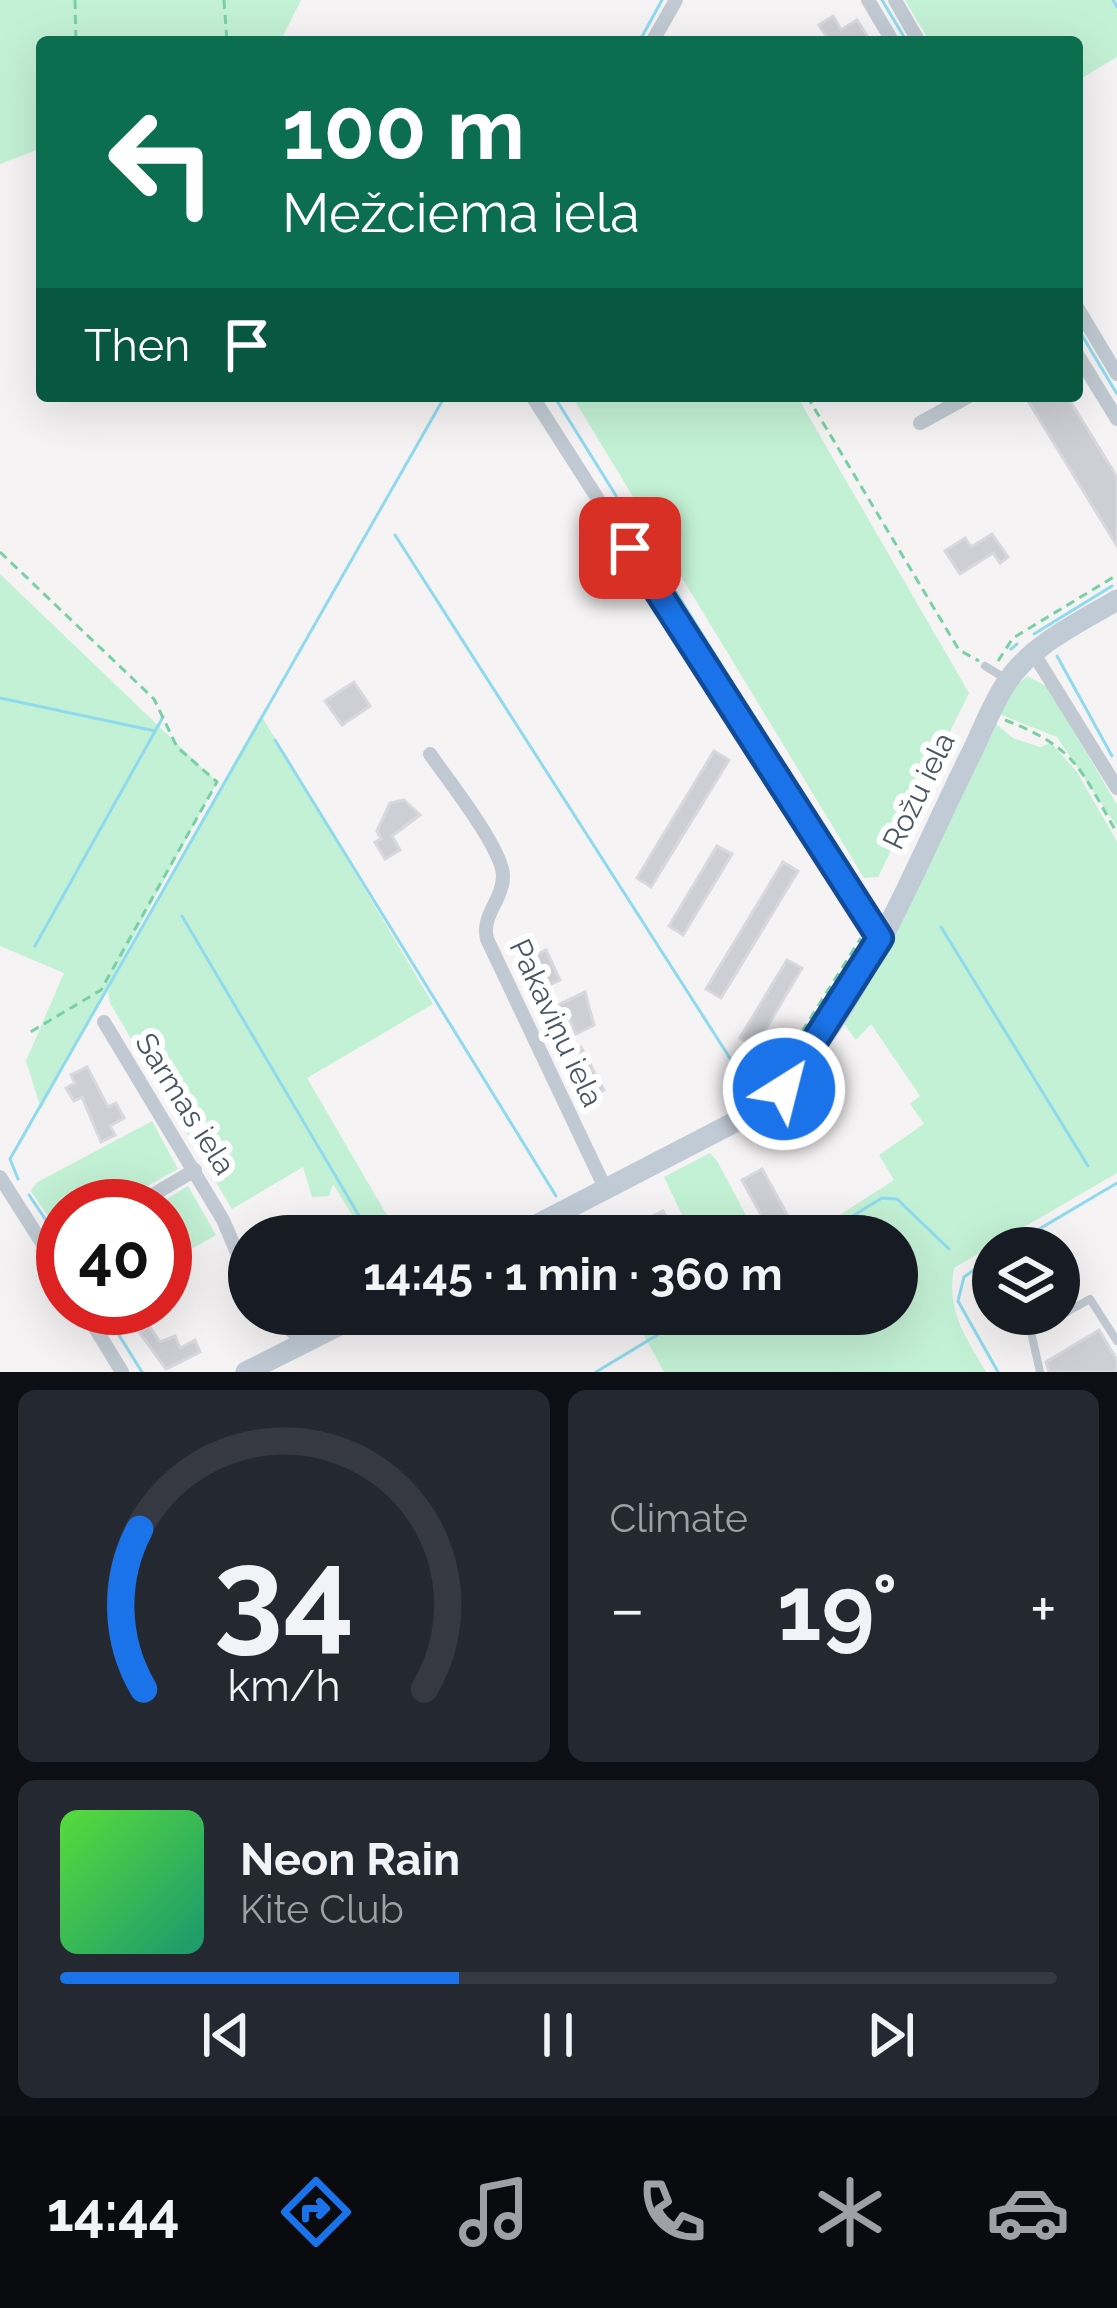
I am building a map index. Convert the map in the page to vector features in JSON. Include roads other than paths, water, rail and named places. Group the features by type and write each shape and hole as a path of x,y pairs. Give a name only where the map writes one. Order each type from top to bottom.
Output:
{"street":[{"path":"655,36 676,0"},
{"path":"868,0 889,36"},
{"path":"895,0 916,36"},
{"path":"1083,318 1117,374"},
{"path":"1083,364 1117,419"},
{"path":"536,402 874,931"},
{"path":"920,423 958,402"},
{"name":"Rožu iela","path":"557,1215 760,1109 784,1089 990,714 995,672 1034,654 1117,600"},
{"path":"1034,654 1117,788"},
{"name":"Pakaviņu iela","path":"430,754 501,863 501,886 486,920 487,940 607,1190"},
{"name":"Sarmas iela","path":"104,1022 195,1170 228,1237"},
{"path":"180,1179 195,1170"},
{"path":"0,1177 36,1224"},
{"path":"99,1335 122,1372"},
{"path":"296,1335 304,1343"},
{"path":"245,1372 320,1335"}],"lane":[{"path":"1040,1372 1031,1332 1090,1299 1117,1341"}],"waterway":[{"path":"642,36 662,0"},
{"path":"882,0 903,36"},
{"path":"1113,0 1117,7"},
{"path":"1083,337 1117,394"},
{"path":"18,1179 10,1159 442,402"},
{"path":"558,402 867,899"},
{"path":"395,535 735,1066"},
{"path":"1034,634 1112,586"},
{"path":"1011,649 1017,644"},
{"path":"1057,656 1112,756"},
{"path":"0,698 155,731"},
{"path":"35,946 163,717"},
{"path":"275,740 556,1196"},
{"path":"182,916 359,1215"},
{"path":"941,927 1088,1166"},
{"path":"1043,1227 1117,1183"},
{"path":"29,1195 36,1205"},
{"path":"854,1215 882,1198 897,1199 914,1215"},
{"path":"918,1219 949,1249"},
{"path":"972,1271 964,1277 958,1301 972,1326"},
{"path":"119,1335 142,1372"},
{"path":"596,1372 657,1335"},
{"path":"977,1335 998,1372"}]}
